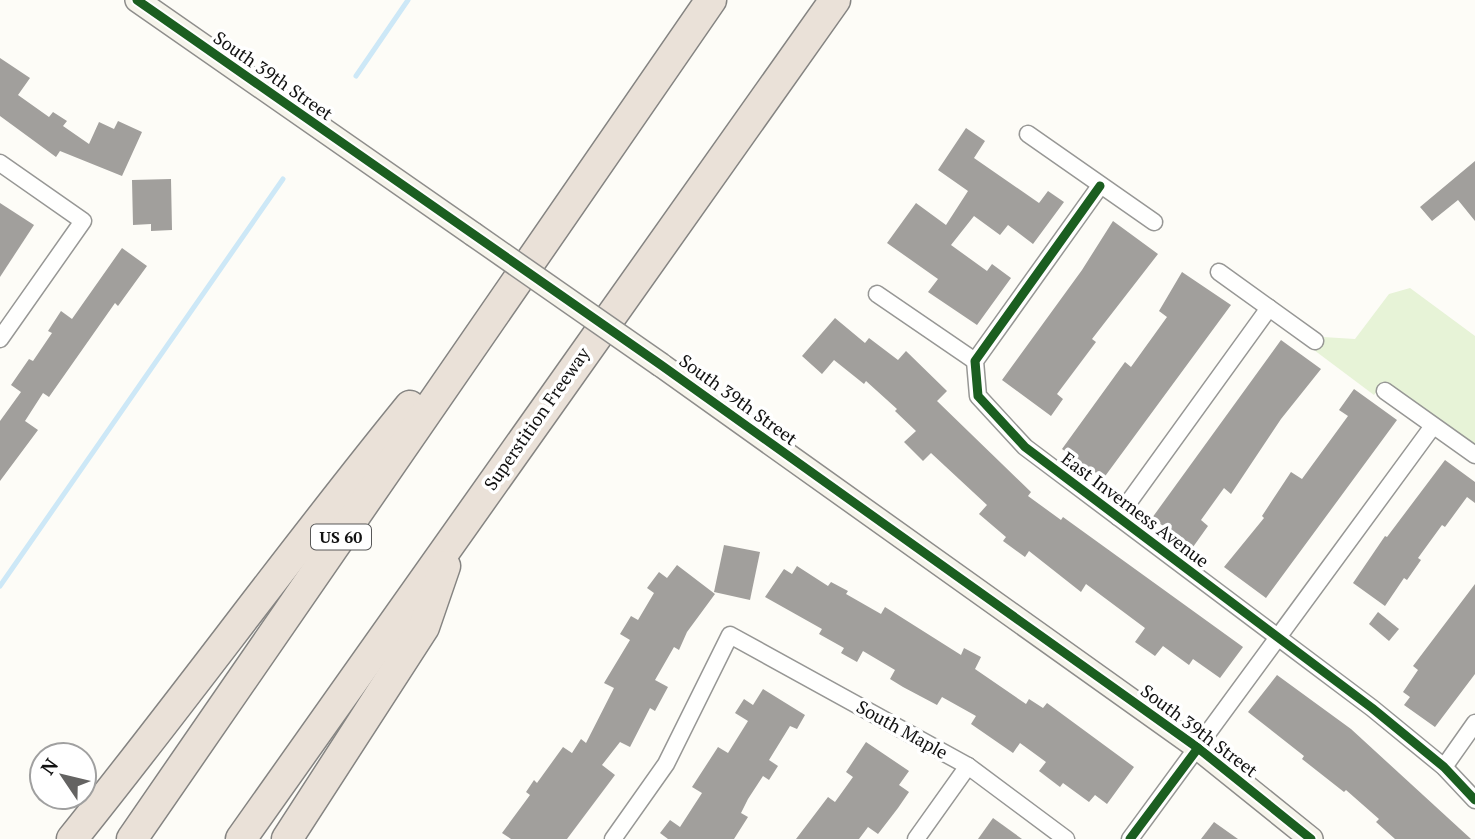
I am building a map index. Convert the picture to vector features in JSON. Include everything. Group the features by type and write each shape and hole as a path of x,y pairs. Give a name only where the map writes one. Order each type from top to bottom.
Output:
{"highway":[{"name":"US 60","path":"132,839 711,0"},
{"name":"Superstition Freeway","path":"241,839 831,5"},
{"path":"72,839 200,678 323,513 550,235"},
{"path":"287,839 424,627 458,529"}],"street":[{"name":"South 39th Street","path":"137,0 661,365 1198,748 1311,839"},
{"path":"1028,134 1154,222"},
{"path":"0,163 83,221 0,339"},
{"path":"877,293 975,361 1100,186"},
{"path":"1219,272 1315,341"},
{"name":"East Inverness Avenue","path":"1118,517 1269,308"},
{"name":"East Inverness Avenue","path":"975,361 978,396 1025,447 1278,636 1444,766 1475,800"},
{"path":"1385,391 1475,455"},
{"path":"1130,839 1433,426"},
{"name":"South Maple","path":"613,839 666,764 730,635 968,766 1066,839"},
{"path":"1444,766 1475,723"},
{"path":"916,839 968,766"}],"green space":[{"path":"1410,288 1475,336 1475,447 1384,383 1374,395 1314,350 1323,337 1355,339 1389,294"}],"building":[{"path":"0,58 30,78 18,95 49,117 53,112 67,121 63,126 89,144 99,122 114,129 118,121 142,132 122,176 60,151 56,157 0,116"},
{"path":"966,128 985,141 974,158 1039,203 1048,191 1064,202 1033,244 1008,225 1000,235 974,216 951,245 987,271 992,264 1011,278 977,325 928,292 938,279 887,243 916,203 946,225 968,191 938,170"},
{"path":"1475,161 1475,221 1458,200 1432,221 1420,207"},
{"path":"171,179 172,230 151,231 151,224 133,225 132,180"},
{"path":"0,203 34,225 0,277"},
{"path":"1113,221 1158,254 1092,339 1096,342 1057,394 1063,399 1051,416 1002,380 1082,270"},
{"path":"122,248 147,266 118,306 115,303 49,397 43,393 25,421 38,430 0,481 0,421 21,392 11,385 29,359 33,361 52,333 48,331 61,311 72,319"},
{"path":"1182,272 1231,305 1103,479 1062,449 1125,362 1131,367 1167,317 1159,311"},
{"path":"835,318 865,343 869,338 898,360 906,351 947,391 937,401 1031,492 1028,496 1061,520 1063,517 1243,647 1220,678 1193,659 1189,665 1163,646 1155,656 1135,642 1145,628 1086,584 1081,592 1029,551 1025,557 1003,541 1006,537 979,514 987,505 931,453 923,461 904,442 916,431 895,411 897,409 866,381 864,384 834,360 822,374 802,356"},
{"path":"1281,340 1321,369 1281,419 1231,494 1224,488 1201,520 1208,526 1193,547 1152,518"},
{"path":"1354,389 1397,420 1266,598 1224,567 1264,518 1262,516 1291,472 1302,479 1348,416 1339,410"},
{"path":"1445,460 1475,482 1475,503 1467,497 1445,527 1442,525 1418,558 1421,560 1407,580 1404,578 1385,606 1353,583 1385,536 1387,537"},
{"path":"724,545 760,552 750,600 714,592"},
{"path":"677,565 715,594 687,632 679,650 674,647 655,680 668,687 655,711 650,708 630,747 620,742 602,765 615,775 567,839 511,839 502,833 530,795 526,792 534,780 537,783 563,747 572,753 581,739 586,743 614,688 604,683 630,640 620,634 631,616 638,620 654,593 647,588 659,572 667,578"},
{"path":"797,566 828,586 831,582 848,591 846,594 881,614 885,607 961,655 964,648 981,657 975,669 1026,704 1029,699 1043,708 1047,703 1134,767 1107,804 1095,795 1089,802 1063,783 1060,787 1039,771 1046,762 1020,743 1013,753 971,724 976,716 942,697 937,705 903,687 890,679 895,670 863,651 857,662 841,653 844,648 819,634 822,629 765,597 784,569 792,574"},
{"path":"1475,584 1475,674 1435,727 1404,705 1410,697 1403,692 1418,670 1413,666"},
{"path":"1378,612 1399,629 1389,641 1369,624"},
{"path":"1277,675 1351,729 1471,839 1395,839 1376,822 1379,819 1346,790 1344,792 1302,759 1304,756 1248,712"},
{"path":"763,689 805,715 797,729 790,726 769,760 778,766 769,780 763,776 748,799 741,813 748,817 734,839 668,839 660,833 670,820 680,827 702,793 692,787 718,747 728,753 748,721 735,713 744,699 753,705"},
{"path":"866,742 909,771 899,785 909,792 898,808 878,834 868,827 859,839 796,839 828,797 835,802 853,777 846,772"},
{"path":"993,818 1022,839 978,839"},
{"path":"1214,822 1238,839 1201,839"}],"waterway":[{"path":"356,76 408,0"},
{"path":"0,586 283,179"}],"cycle path":[{"path":"137,0 661,365 1198,748 1311,839"},
{"path":"1100,186 975,361 978,396 1025,447 1372,708 1444,767 1475,800"},
{"path":"1130,839 1198,748"}]}
